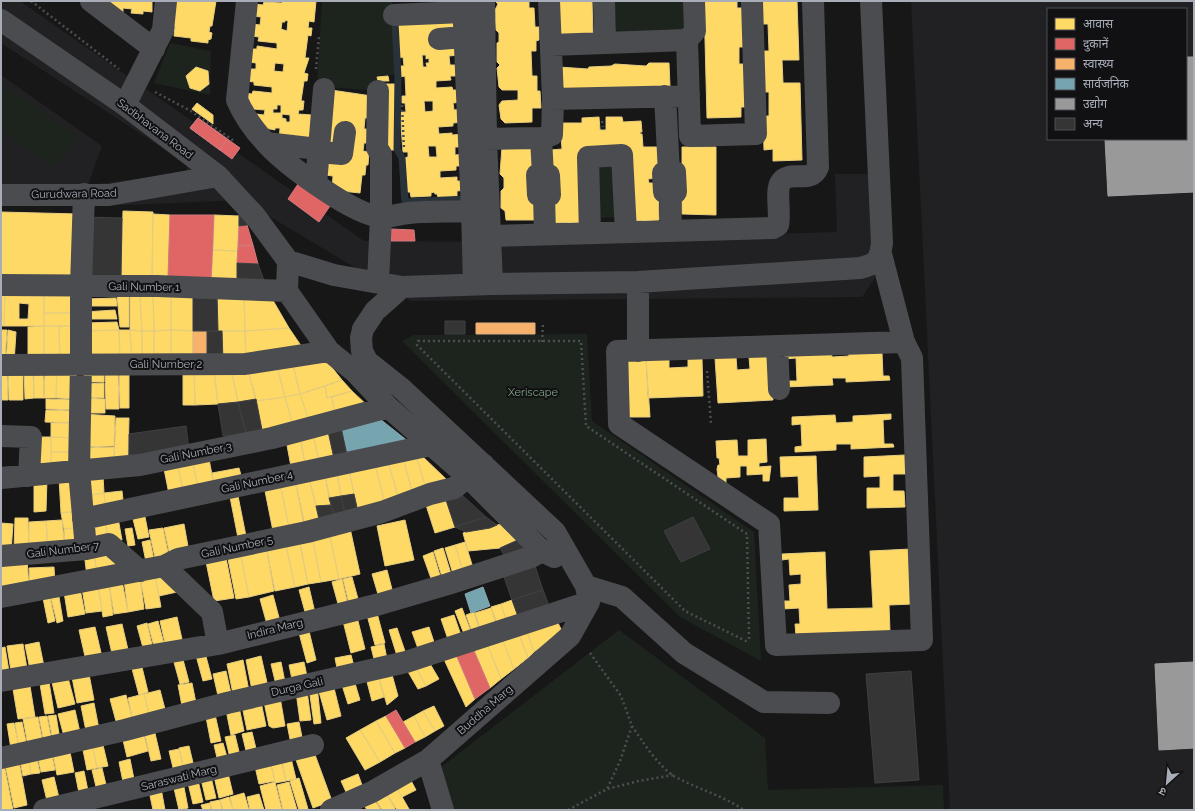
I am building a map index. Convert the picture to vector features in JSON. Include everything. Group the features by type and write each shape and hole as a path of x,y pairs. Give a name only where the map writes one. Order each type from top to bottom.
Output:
{"street":[{"path":"90,1 154,49"},
{"path":"125,105 163,30 166,1"},
{"path":"247,1 237,100 243,114 266,143 281,157 316,184 362,213 382,217 409,213 472,211"},
{"path":"483,284 490,236 486,139 484,1"},
{"path":"486,139 541,138 552,136 553,99 549,1"},
{"path":"604,1 605,43"},
{"path":"694,1 695,31 687,40 690,136 756,134 752,1"},
{"path":"490,236 773,228 778,225 780,218 779,187 781,181 787,177 811,176 816,172 818,167 813,1"},
{"path":"871,1 882,243 881,254 904,342 912,358 922,640 776,645 769,524 619,424 616,351 904,342"},
{"path":"394,15 463,6 472,211 483,284"},
{"name":"Sadbhavana Road","path":"1,20 125,105 218,176 255,216 288,261"},
{"path":"439,39 464,37"},
{"path":"551,45 687,40"},
{"path":"316,184 324,89"},
{"path":"378,92 378,148 380,154 382,217 378,282"},
{"path":"665,96 671,231"},
{"path":"553,99 689,96"},
{"path":"266,143 342,154 345,132"},
{"path":"541,138 545,234"},
{"path":"590,233 588,157 622,155 626,232"},
{"name":"Gurudwara Road","path":"1,195 110,195 218,176"},
{"path":"84,194 80,286 81,364 78,471 86,548"},
{"path":"829,702 764,702 684,653 622,597 584,586 542,551 476,471 401,388 361,366 329,351 287,291 288,261 334,275 402,287 483,284 638,282 860,268 874,264 881,254"},
{"path":"638,282 638,351"},
{"name":"Gali Number 1","path":"1,285 157,286 287,291"},
{"path":"402,287 375,311 364,329 361,338 361,366 388,407 431,445 476,471 555,532 584,586"},
{"path":"777,346 780,389"},
{"name":"Gali Number 2","path":"1,365 245,364 329,351"},
{"name":"Gali Number 3","path":"1,478 140,465 272,438 388,407"},
{"path":"1,436 31,437 29,476"},
{"name":"Gali Number 4","path":"83,519 431,445"},
{"name":"Gali Number 5","path":"1,597 164,566 178,559 307,532 382,512 430,494 454,488 476,471"},
{"name":"Gali Number 7","path":"1,556 86,548 109,544 140,571"},
{"name":"Indira Marg","path":"1,681 218,644 380,604 531,557 542,551"},
{"path":"164,566 212,612 218,644"},
{"name":"Durga Gali","path":"1,758 125,730 227,703 406,662 584,586"},
{"name":"Buddha Marg","path":"331,810 372,792 428,760 570,636 584,586"},
{"name":"Saraswati Marg","path":"44,810 313,745"},
{"path":"428,760 443,810"}],"path":[{"path":"31,1 136,82 191,111"},
{"path":"402,105 404,154"},
{"path":"542,342 543,324"},
{"path":"418,341 542,342 581,341 586,426 747,534 749,639 746,641 685,611 417,345 418,341"},
{"path":"706,348 710,423"},
{"path":"590,653 621,696 632,726 648,750 673,775 725,797 744,810"},
{"path":"607,789 620,761 632,726"},
{"path":"568,810 607,789 673,775"}],"shaded area":[{"path":"1,1 20,1 364,241 490,242 837,232 835,174 872,174 875,278 862,297 411,301 242,200 127,205 1,205 1,75 102,146 88,185 187,173 187,164 1,43"},
{"path":"911,1 1194,1 1194,810 950,810"}],"green space":[{"path":"322,1 392,1 396,75 377,76 378,91 317,86"},
{"path":"614,1 689,1 690,31 615,34"},
{"path":"170,43 211,51 210,95 154,83"},
{"path":"1,84 77,135 55,167 1,131"},
{"path":"618,160 620,217 593,218 591,161"},
{"name":"Xeriscape","path":"587,334 592,421 754,532 761,661 680,617 402,341 414,335"},
{"path":"619,630 765,738 768,790 943,785 944,810 451,810 436,771"}],"building: आवास":[{"path":"103,1 152,1 152,12 143,11 143,14 131,13 132,9 123,8 123,12"},
{"path":"173,1 216,1 212,26 210,26 209,32 212,33 211,39 208,40 208,43 191,41 191,38 174,36 175,26 170,26"},
{"path":"282,1 316,1 314,22 309,21 308,28 312,28 311,36 308,35 305,58 309,58 304,73 308,74 307,81 304,81 301,101 304,101 303,110 299,110 298,114 312,115 310,138 294,138 294,135 292,135 292,143 279,143 280,128 275,128 275,130 255,126 256,114 264,115 265,110 253,109 253,106 243,105 244,93 252,94 253,91 272,93 272,87 254,85 254,82 246,81 247,69 256,69 256,63 248,62 250,49 257,49 257,46 277,49 277,43 258,41 259,37 251,36 253,24 260,25 261,17 252,16 253,4 263,5 264,2 282,3","holes":["285,20 288,21 287,31 281,29 282,22 285,22","275,63 284,64 283,72 274,71","277,105 281,105 281,113 273,113 273,109 277,109","282,114 290,115 290,122 286,122 286,119 282,118"]},
{"path":"495,1 529,1 529,8 534,8 535,27 539,27 539,40 536,41 536,51 531,51 532,76 537,76 537,91 540,91 541,108 532,108 532,122 505,123 501,119 499,105 502,101 518,100 518,90 502,90 499,87 497,68 500,65 497,62 497,43 499,42 499,33 496,30 495,10 498,4"},
{"path":"554,1 592,1 593,35 554,36"},
{"path":"704,1 737,1 737,8 743,8 746,47 739,47 739,64 750,64 748,107 741,107 741,117 707,118"},
{"path":"759,1 797,1 799,60 782,60 783,83 800,83 802,160 773,161 773,149 764,150 763,116 769,116 769,92 761,92 760,51 769,51 768,24 759,24"},
{"path":"457,21 459,55 449,56 450,65 460,65 460,76 450,76 451,80 436,81 436,88 452,87 453,90 463,90 463,102 453,103 454,110 464,109 465,122 453,123 453,126 438,127 439,134 464,134 465,147 455,147 455,155 465,154 464,166 456,166 456,170 440,171 440,178 457,177 457,181 467,181 467,190 457,191 457,196 438,197 434,192 431,193 431,196 411,197 410,192 405,192 403,158 408,157 408,152 403,152 400,112 406,112 405,103 402,103 402,96 406,96 405,76 400,77 399,66 404,66 403,57 399,58 397,22","holes":["422,55 426,55 426,59 429,58 429,63 426,63 427,67 423,67","424,101 433,101 433,111 425,112","428,146 436,146 437,157 429,157"]},
{"path":"649,63 669,63 670,86 556,100 559,67 588,69 589,67 611,66 615,64 646,66"},
{"path":"196,67 208,71 209,84 200,91 190,88 186,76"},
{"path":"388,76 389,81 378,81 377,77"},
{"path":"382,84 395,84 395,150 382,150"},
{"path":"331,90 372,96 369,118 365,118 364,129 368,129 367,143 364,143 363,151 369,152 368,165 366,165 365,175 362,175 360,193 332,190 333,176 325,175 322,158 349,162 354,129 323,148"},
{"path":"197,103 213,115 213,124 192,109"},
{"path":"599,117 600,130 606,130 606,117 622,117 623,122 641,121 642,132 640,132 640,134 642,134 643,147 657,147 658,178 648,179 649,183 658,183 659,220 629,221 609,150 581,192 585,222 554,223 551,150 562,149 560,123 582,123 582,118"},
{"path":"533,146 536,220 506,220 505,211 501,208 501,191 504,188 504,178 500,174 502,147"},
{"path":"682,147 716,147 716,215 682,214"},
{"path":"123,211 153,212 152,278 121,277"},
{"path":"1,212 79,214 77,279 1,277"},
{"path":"153,214 170,215 168,278 152,278"},
{"path":"214,215 239,216 238,251 213,250"},
{"path":"213,250 238,251 237,282 211,281"},
{"path":"1,291 5,291 4,326 1,326"},
{"path":"5,291 44,293 44,326 4,326","holes":["19,303 29,304 28,319 19,319"]},
{"path":"129,292 129,327 120,327 117,295"},
{"path":"44,293 76,294 76,313 44,313"},
{"path":"130,295 140,295 142,331 130,330"},
{"path":"140,295 153,295 154,331 142,331"},
{"path":"153,295 171,295 171,330 154,331"},
{"path":"171,295 193,295 193,331 171,330"},
{"path":"217,295 244,296 245,331 218,331"},
{"path":"244,296 271,297 289,328 245,331"},
{"path":"116,298 117,306 84,306 85,299"},
{"path":"115,310 117,319 84,319 84,312"},
{"path":"44,313 76,313 76,326 44,326"},
{"path":"117,322 119,330 86,331 86,323"},
{"path":"44,326 59,326 60,361 44,361"},
{"path":"44,326 44,361 28,361 28,327"},
{"path":"59,326 76,326 77,361 60,361"},
{"path":"289,328 304,350 246,361 245,331"},
{"path":"1,330 7,330 5,362 1,362"},
{"path":"8,330 16,332 14,363 6,363"},
{"path":"119,330 130,330 132,361 120,361"},
{"path":"119,330 120,361 86,361 86,331"},
{"path":"130,330 142,331 142,361 132,361"},
{"path":"171,330 193,331 193,362 171,361"},
{"path":"171,330 171,361 154,361 154,331"},
{"path":"142,331 154,331 154,361 142,361"},
{"path":"222,331 245,331 246,361 223,362"},
{"path":"831,350 832,357 849,356 848,350 882,353 883,376 889,376 890,380 846,382 846,378 832,378 833,385 785,387 785,381 797,381 796,358 785,359 785,352"},
{"path":"322,355 342,380 300,394 292,361"},
{"path":"770,355 773,400 718,403 715,358 736,357 737,370 750,369 749,357"},
{"path":"702,358 703,396 648,398 646,359 669,359 669,368 688,367 688,359"},
{"path":"646,359 650,417 629,417 628,360"},
{"path":"292,361 300,394 285,397 276,363"},
{"path":"276,363 285,397 256,401 247,366"},
{"path":"247,366 256,399 238,402 231,368"},
{"path":"45,367 57,367 56,398 44,398"},
{"path":"57,367 76,367 77,399 56,398"},
{"path":"1,368 7,368 8,400 1,400"},
{"path":"8,368 23,368 23,400 9,400"},
{"path":"34,368 43,368 44,398 34,398"},
{"path":"231,368 238,402 218,404 214,370"},
{"path":"24,369 33,369 34,398 25,399"},
{"path":"84,369 104,370 104,382 84,382"},
{"path":"105,369 118,369 119,409 106,409"},
{"path":"119,369 129,369 129,408 120,408"},
{"path":"183,370 194,370 195,405 183,405"},
{"path":"194,370 214,370 218,404 195,405"},
{"path":"342,380 352,391 327,398 325,386"},
{"path":"104,383 104,398 84,397 84,384"},
{"path":"325,386 327,398 332,397 335,415 309,421 300,394"},
{"path":"352,391 370,408 335,415 332,397"},
{"path":"300,394 309,421 293,425 285,397"},
{"path":"285,397 293,425 262,430 256,401"},
{"path":"83,398 105,399 105,413 83,413"},
{"path":"46,399 77,400 76,410 46,409"},
{"path":"46,410 76,411 76,423 45,422"},
{"path":"82,414 115,416 114,446 81,447"},
{"path":"891,414 891,419 883,420 884,444 893,444 894,447 851,449 851,444 836,444 836,450 795,452 795,447 802,446 801,424 792,425 792,417 835,415 836,423 853,422 853,416"},
{"path":"116,418 129,418 128,459 114,460"},
{"path":"51,423 75,423 75,438 51,437"},
{"path":"328,431 335,463 320,466 313,434"},
{"path":"313,434 320,466 306,469 300,437"},
{"path":"36,437 51,437 51,468 36,468"},
{"path":"51,437 75,438 75,452 51,452"},
{"path":"300,437 306,469 292,472 286,440"},
{"path":"766,439 767,462 759,463 759,467 771,466 769,481 763,481 763,474 747,475 747,466 740,466 740,477 726,478 726,485 719,485 717,469 718,465 720,465 719,458 717,458 716,441 737,440 738,456 748,456 748,440"},
{"path":"114,447 114,465 81,469 80,448"},
{"path":"51,452 75,452 74,467 51,468"},
{"path":"208,454 214,485 198,488 192,458"},
{"path":"420,454 446,479 427,491 416,456"},
{"path":"905,455 906,474 893,474 893,491 904,491 905,507 867,508 867,488 880,488 880,476 864,477 864,457"},
{"path":"416,456 427,491 413,495 403,458"},
{"path":"816,456 818,510 784,511 784,498 799,498 798,476 781,477 780,457"},
{"path":"192,458 198,488 183,491 177,461"},
{"path":"403,458 413,495 399,500 388,461"},
{"path":"177,461 183,491 169,494 163,464"},
{"path":"388,461 399,500 385,504 375,464"},
{"path":"375,464 385,504 358,512 349,470"},
{"path":"239,468 242,479 214,485 212,473"},
{"path":"349,470 354,494 341,496 337,473"},
{"path":"337,473 341,496 329,498 325,475"},
{"path":"325,475 331,505 316,506 309,478"},
{"path":"103,476 104,493 85,496 83,479"},
{"path":"75,477 79,511 61,513 59,478"},
{"path":"309,478 319,519 309,524 304,521 295,480"},
{"path":"47,479 46,511 34,512 34,485"},
{"path":"295,480 305,530 290,533 280,483"},
{"path":"280,483 290,533 274,536 264,486"},
{"path":"122,491 124,509 106,511 104,493"},
{"path":"104,493 106,511 87,513 85,496"},
{"path":"238,496 247,541 239,543 230,497"},
{"path":"445,497 455,527 435,533 425,502"},
{"path":"79,511 81,527 64,529 61,513"},
{"path":"144,512 149,537 138,539 132,515"},
{"path":"15,518 28,518 29,550 14,550"},
{"path":"118,518 122,540 109,542 105,520"},
{"path":"62,520 65,548 48,550 46,521"},
{"path":"105,520 109,542 91,545 86,524"},
{"path":"405,520 414,560 385,566 377,526"},
{"path":"46,521 48,550 29,550 29,522"},
{"path":"1,523 13,524 11,552 1,551"},
{"path":"184,524 189,552 170,556 164,528"},
{"path":"502,524 520,539 500,548 468,551 463,533"},
{"path":"81,527 83,547 65,548 64,529"},
{"path":"132,528 135,545 128,546 125,529"},
{"path":"163,528 169,557 155,558 149,530"},
{"path":"350,528 360,574 339,579 329,532"},
{"path":"329,532 339,579 321,582 312,536"},
{"path":"312,536 321,582 308,584 299,539"},
{"path":"299,538 308,584 295,587 285,541"},
{"path":"150,540 155,565 147,567 142,542"},
{"path":"285,541 295,587 275,591 266,546"},
{"path":"465,542 474,571 464,574 455,545"},
{"path":"455,545 464,574 454,577 445,548"},
{"path":"266,546 274,591 249,597 240,551"},
{"path":"443,548 452,577 443,580 434,551"},
{"path":"911,549 913,604 889,605 890,632 796,636 795,624 800,624 799,608 783,609 783,601 790,601 789,585 801,584 801,574 790,575 789,559 782,560 782,554 825,552 827,609 873,608 870,551"},
{"path":"110,550 126,571 97,575 94,552"},
{"path":"240,551 249,597 236,599 227,554"},
{"path":"94,552 97,575 87,576 84,553"},
{"path":"433,552 442,582 433,584 423,556"},
{"path":"225,553 234,598 214,601 205,557"},
{"path":"27,559 29,587 1,590 1,560"},
{"path":"54,567 55,584 30,586 29,568"},
{"path":"387,570 394,597 380,601 372,574"},
{"path":"155,575 186,590 159,596"},
{"path":"155,575 161,607 146,609 140,577"},
{"path":"140,577 144,609 128,612 124,580"},
{"path":"352,577 360,606 350,608 343,579"},
{"path":"342,579 349,609 340,611 332,582"},
{"path":"122,581 128,612 114,614 109,583"},
{"path":"109,584 113,615 103,617 98,585"},
{"path":"98,585 102,611 86,613 82,588"},
{"path":"309,587 316,617 307,619 299,590"},
{"path":"80,589 85,614 68,617 64,592"},
{"path":"273,595 281,625 268,628 260,599"},
{"path":"50,597 55,621 48,623 43,598"},
{"path":"59,597 63,621 57,623 51,598"},
{"path":"512,600 520,622 508,626 501,604"},
{"path":"501,604 508,626 499,629 491,607"},
{"path":"462,608 473,637 466,639 455,611"},
{"path":"491,608 498,629 482,635 475,613"},
{"path":"474,612 481,634 474,637 466,615"},
{"path":"377,613 385,643 375,645 367,615"},
{"path":"454,615 463,641 450,645 441,619"},
{"path":"177,617 184,648 167,652 160,621"},
{"path":"357,617 365,649 351,653 343,621"},
{"path":"556,619 562,631 534,652 526,629"},
{"path":"158,621 166,651 156,654 148,624"},
{"path":"147,623 154,653 145,655 137,626"},
{"path":"122,624 129,654 113,658 106,627"},
{"path":"95,627 102,657 86,661 79,630"},
{"path":"429,627 436,648 420,654 412,632"},
{"path":"397,628 407,657 398,659 389,630"},
{"path":"526,629 534,652 528,658 518,631"},
{"path":"309,631 316,660 307,663 299,633"},
{"path":"518,631 528,658 514,669 501,636"},
{"path":"501,636 514,669 501,679 486,641"},
{"path":"486,641 501,679 490,688 472,646"},
{"path":"39,642 45,671 31,674 25,645"},
{"path":"23,644 28,675 12,677 7,646"},
{"path":"384,644 388,664 376,667 371,647"},
{"path":"5,647 10,678 1,680 1,648"},
{"path":"204,649 212,679 203,681 195,652"},
{"path":"181,652 189,682 180,684 172,655"},
{"path":"455,652 475,699 466,707 442,655"},
{"path":"351,655 355,670 338,673 335,658"},
{"path":"261,656 268,687 252,690 246,660"},
{"path":"243,660 249,691 233,694 227,664"},
{"path":"281,662 286,687 277,689 271,664"},
{"path":"304,662 308,681 293,684 289,665"},
{"path":"429,662 439,679 426,686 415,666"},
{"path":"141,663 148,692 139,695 131,665"},
{"path":"415,666 426,686 418,689 407,670"},
{"path":"88,669 94,700 77,703 71,672"},
{"path":"226,671 232,698 219,700 213,674"},
{"path":"391,671 398,696 387,705 378,675"},
{"path":"67,674 75,704 58,708 51,678"},
{"path":"378,675 384,697 372,701 366,678"},
{"path":"354,680 360,700 348,704 341,682"},
{"path":"49,682 54,713 45,714 40,684"},
{"path":"192,683 197,708 183,711 178,685"},
{"path":"333,684 341,716 327,720 318,688"},
{"path":"30,686 35,717 18,719 13,689"},
{"path":"317,686 321,723 314,724 309,688"},
{"path":"160,690 166,713 150,717 144,694"},
{"path":"307,691 311,720 300,721 296,692"},
{"path":"144,694 150,717 133,721 128,698"},
{"path":"126,695 133,721 117,725 110,699"},
{"path":"280,697 285,726 273,728 269,726 264,702"},
{"path":"261,702 266,726 247,730 242,706"},
{"path":"94,703 99,729 86,731 81,706"},
{"path":"434,706 444,726 435,731 423,711"},
{"path":"239,707 244,731 231,735 226,710"},
{"path":"75,710 81,737 65,740 58,714"},
{"path":"214,710 221,741 211,743 205,712"},
{"path":"423,711 435,731 425,737 414,716"},
{"path":"56,715 60,740 53,741 48,716"},
{"path":"47,716 52,742 44,743 39,717"},
{"path":"386,716 405,748 395,753 376,721"},
{"path":"414,716 425,737 415,742 403,722"},
{"path":"38,717 43,744 28,746 23,719"},
{"path":"376,721 395,753 380,762 360,730"},
{"path":"22,722 27,746 19,748 15,723"},
{"path":"299,722 303,742 291,744 287,724"},
{"path":"14,723 19,747 11,749 7,724"},
{"path":"154,729 161,759 151,761 144,731"},
{"path":"360,730 380,762 365,770 346,738"},
{"path":"143,731 148,751 127,757 122,736"},
{"path":"252,732 258,757 248,759 242,734"},
{"path":"235,735 241,760 231,762 225,737"},
{"path":"102,741 108,766 97,768 92,743"},
{"path":"92,743 97,768 87,770 82,745"},
{"path":"223,743 229,764 219,766 214,745"},
{"path":"189,746 195,771 185,773 179,748"},
{"path":"69,747 74,772 57,775 52,750"},
{"path":"179,749 185,774 175,776 169,751"},
{"path":"51,750 55,770 41,772 37,753"},
{"path":"314,752 332,801 313,808 295,757"},
{"path":"36,753 40,773 31,774 28,754"},
{"path":"28,754 31,774 23,776 19,756"},
{"path":"290,754 296,779 286,781 281,756"},
{"path":"18,756 27,805 14,808 4,759"},
{"path":"280,756 286,781 275,783 270,758"},
{"path":"269,758 275,781 259,784 254,762"},
{"path":"1,759 3,759 13,810 1,810"},
{"path":"130,759 135,784 124,787 119,762"},
{"path":"102,768 108,793 98,795 92,770"},
{"path":"227,769 233,794 219,798 213,772"},
{"path":"84,771 89,796 80,798 75,773"},
{"path":"210,773 216,798 206,800 200,775"},
{"path":"358,774 362,785 346,792 341,781"},
{"path":"408,775 416,790 402,797 394,783"},
{"path":"197,776 203,802 193,804 187,779"},
{"path":"54,777 60,802 48,805 42,780"},
{"path":"299,778 308,809 306,810 299,810 290,781"},
{"path":"183,782 188,808 179,810 173,784"},
{"path":"275,782 282,810 266,810 260,786"},
{"path":"289,782 297,810 283,810 277,785"},
{"path":"394,783 409,809 397,810 384,790"},
{"path":"161,788 165,810 153,810 149,791"},
{"path":"384,790 395,808 393,810 382,810 373,796"},
{"path":"244,793 249,810 233,810 230,797"},
{"path":"259,794 264,810 250,810 247,797"},
{"path":"372,796 381,810 367,810 362,802"},
{"path":"229,797 233,810 223,810 220,800"},
{"path":"220,800 222,810 212,810 210,802"},
{"path":"210,803 211,810 203,810 201,805"}],"building: दुकानें":[{"path":"198,118 240,148 232,159 190,128"},
{"path":"198,118 227,139 220,150 190,128"},
{"path":"298,184 330,206 319,222 288,199"},
{"path":"170,215 214,215 211,281 168,278"},
{"path":"247,225 253,245 238,246 239,226"},
{"path":"391,229 414,230 415,241 391,241"},
{"path":"253,245 258,264 237,263 238,246"},
{"path":"472,646 490,688 475,699 455,652"},
{"path":"396,710 415,742 405,748 386,716"}],"building: स्वास्थ्य":[{"path":"476,323 535,323 535,334 476,334"},
{"path":"193,331 207,331 207,362 193,362"}],"building: सार्वजनिक":[{"path":"380,419 409,442 348,456 341,427"},
{"path":"483,587 490,606 471,613 465,594"}],"building: उद्योग":[{"path":"1187,57 1194,57 1194,192 1108,196 1105,140 1187,140"},
{"path":"1194,662 1194,748 1159,750 1155,664"}],"building: अन्य":[{"path":"239,216 244,216 247,225 239,226"},
{"path":"85,217 122,218 121,277 85,275"},
{"path":"237,263 258,264 265,283 237,282"},
{"path":"193,295 217,295 218,331 193,331"},
{"path":"445,321 465,321 465,334 445,334"},
{"path":"207,331 222,331 223,362 207,362"},
{"path":"256,399 262,430 246,433 238,402"},
{"path":"238,402 246,433 223,436 218,404"},
{"path":"186,426 189,450 129,458 129,434"},
{"path":"341,427 348,460 335,463 328,431"},
{"path":"354,494 358,512 345,514 341,496"},
{"path":"461,494 486,517 455,527 445,497"},
{"path":"341,496 345,514 334,515 329,498"},
{"path":"331,505 334,515 319,519 316,506"},
{"path":"486,517 497,525 490,528 466,532 455,527"},
{"path":"693,517 710,549 681,562 664,531"},
{"path":"520,539 527,549 507,560 500,548"},
{"path":"535,566 543,590 512,600 504,577"},
{"path":"543,590 551,611 520,622 512,600"},
{"path":"911,671 919,780 875,783 866,674"}],"waterway":[{"path":"395,22 398,77 397,149 402,158 405,202 468,199 467,197"}]}
